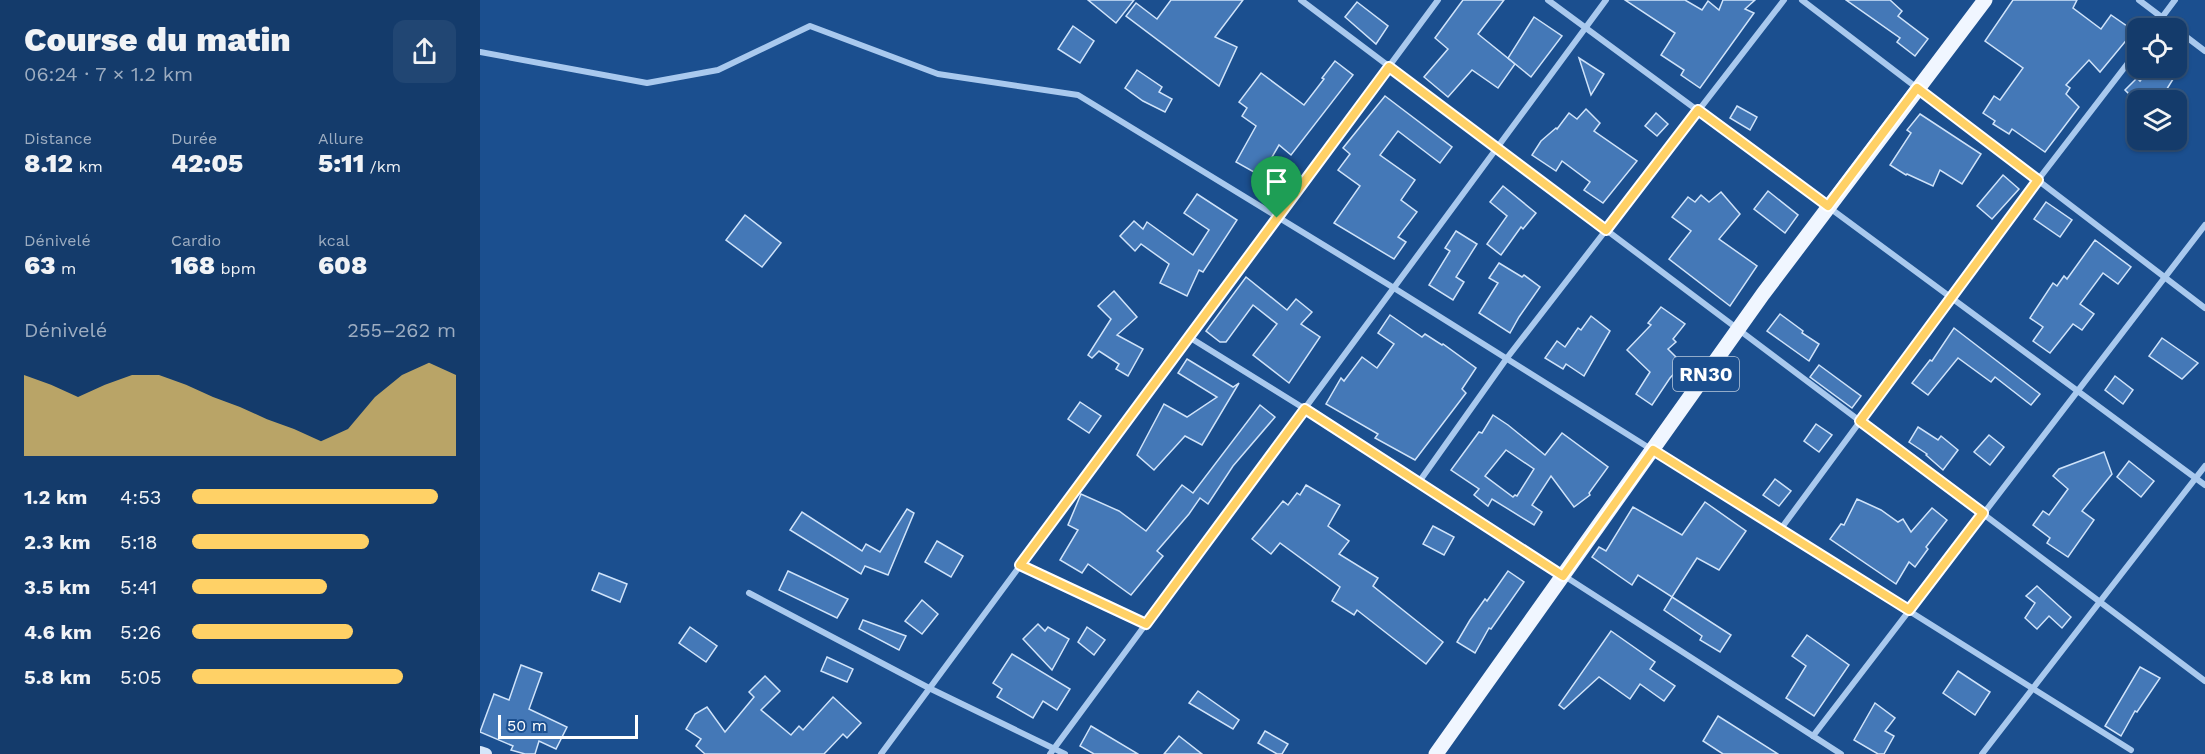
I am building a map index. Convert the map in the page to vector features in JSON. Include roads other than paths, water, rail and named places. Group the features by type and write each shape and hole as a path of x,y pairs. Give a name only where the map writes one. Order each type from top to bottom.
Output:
{"main road":[{"name":"RN30","path":"1436,754 1738,329 1828,206 1985,0"}],"street":[{"path":"1301,0 2205,681"},
{"path":"881,754 1438,0"},
{"path":"1548,0 2205,485"},
{"path":"1052,751 1606,0"},
{"path":"1419,482 1507,358 1784,0"},
{"path":"1802,0 2205,308"},
{"path":"2139,0 2162,18 2175,0"},
{"path":"480,52 646,83 718,70 810,26 938,74 1078,95 1507,358 2130,750"},
{"path":"2187,37 2205,51"},
{"path":"1780,530 2038,180 2127,64"},
{"path":"1813,736 2205,225"},
{"path":"1189,337 1305,409 1841,754"},
{"path":"1982,754 2205,466"},
{"path":"1020,565 1146,624"},
{"path":"749,593 1052,751 1065,754"},
{"path":"480,752 486,754"}]}
